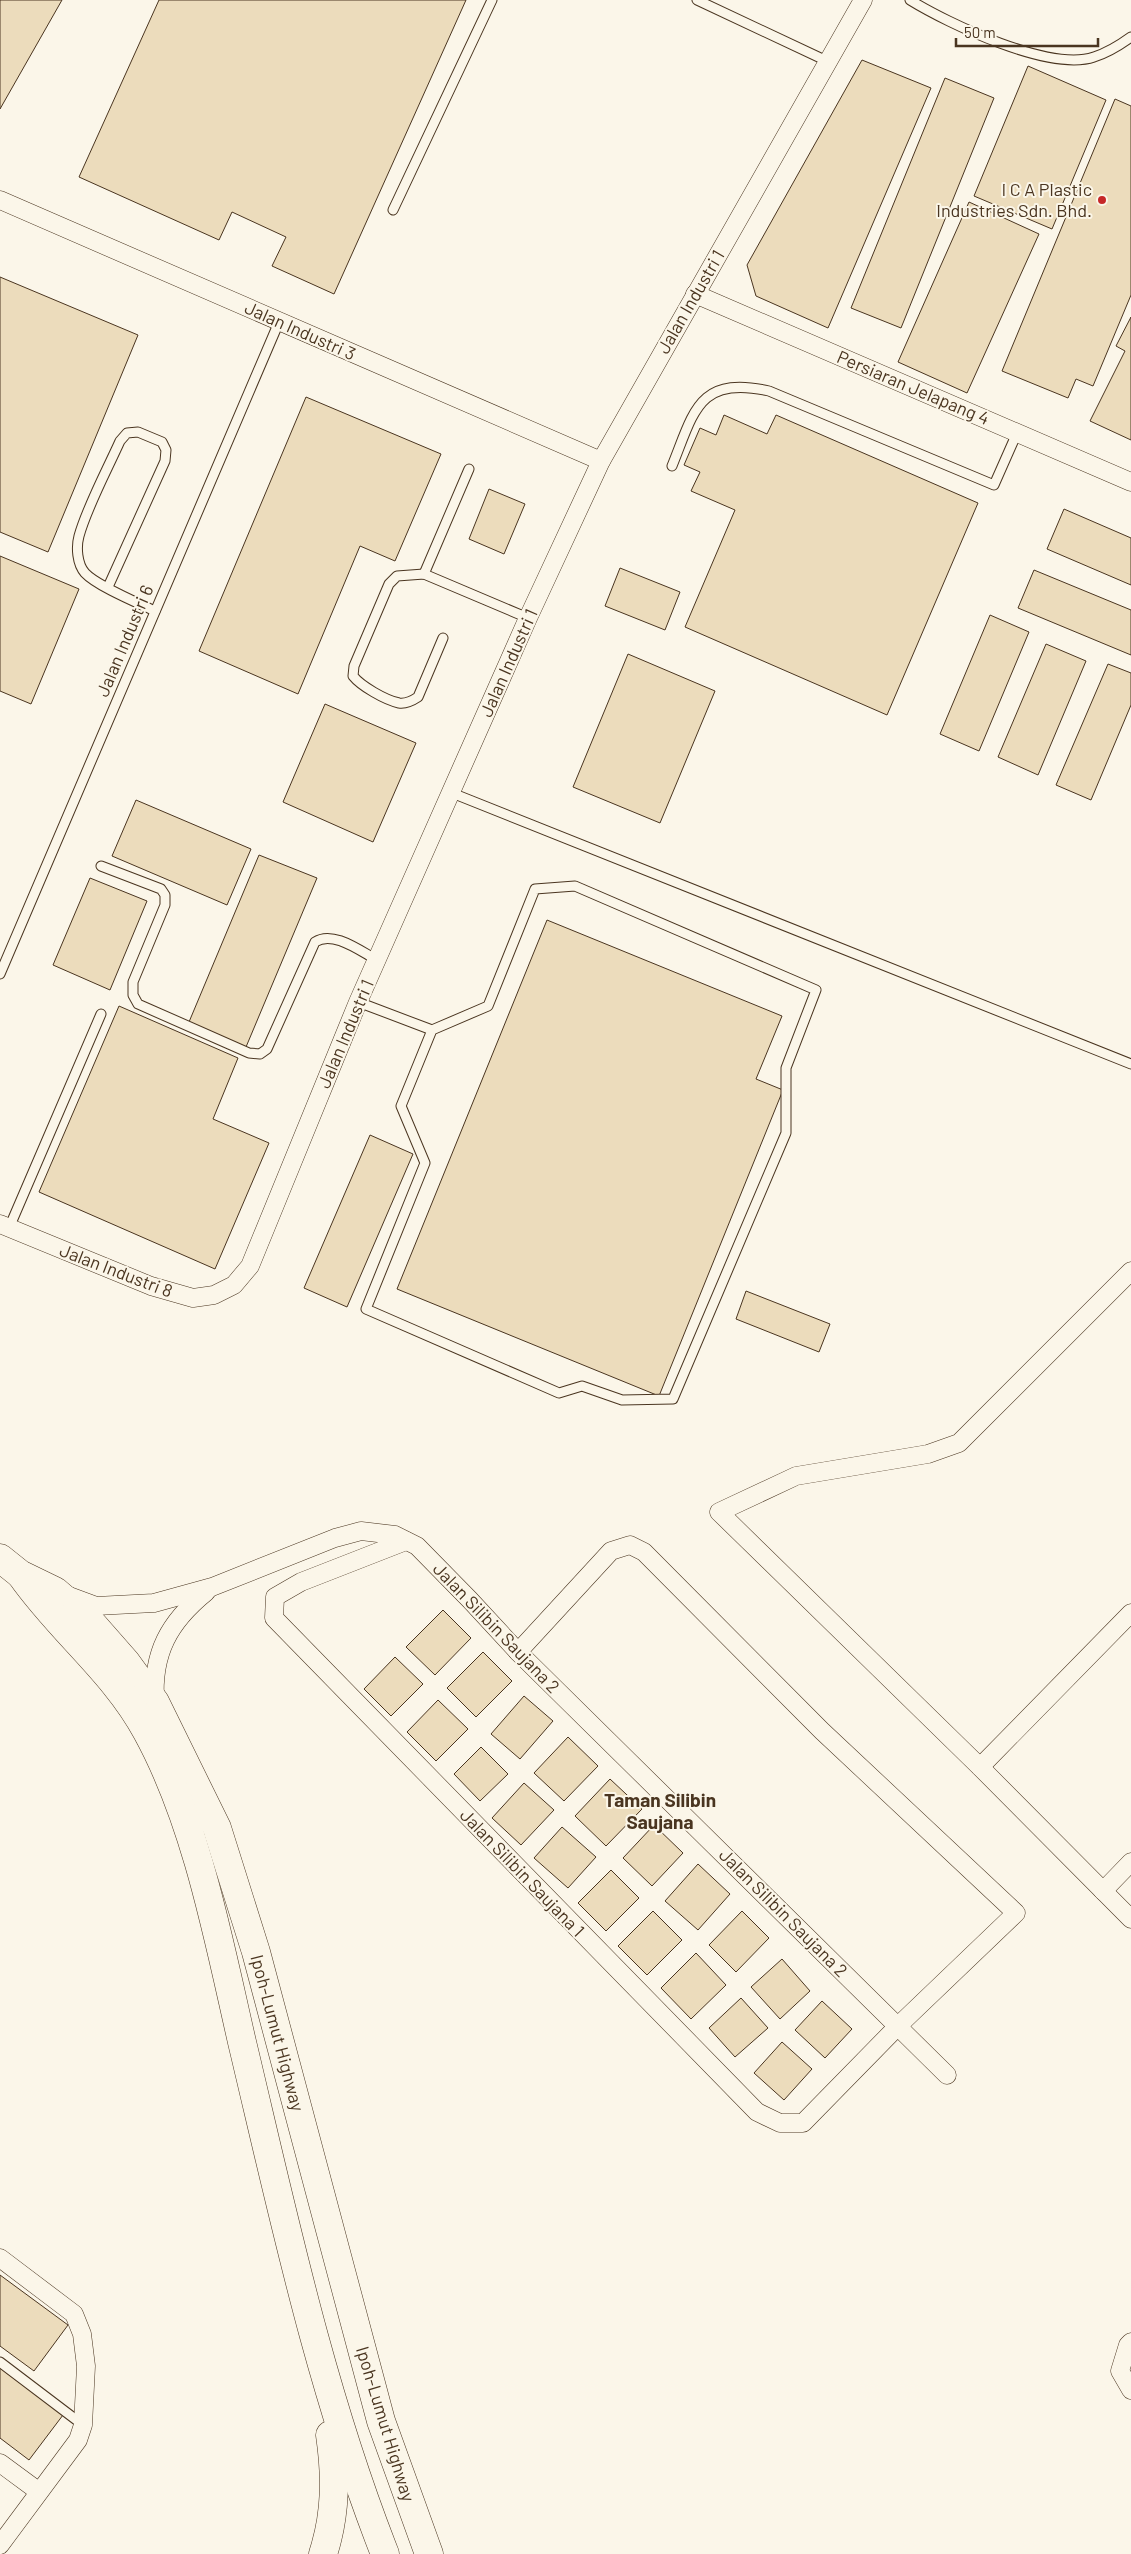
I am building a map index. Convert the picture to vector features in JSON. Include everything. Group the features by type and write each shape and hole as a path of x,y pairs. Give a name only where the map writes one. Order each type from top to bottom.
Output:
{"highway":[{"name":"Ipoh-Lumut Highway","path":"10,1566 55,1591 90,1621 126,1662 155,1702 217,1828 256,1952 381,2421 429,2554"},
{"name":"Ipoh-Lumut Highway","path":"10,1566 42,1606 117,1684 148,1733 173,1789 194,1853 222,1957 321,2364 360,2493 385,2554"},
{"path":"321,2364 336,2491 331,2531 323,2554"},
{"path":"381,2421 377,2431 379,2458 408,2554"}],"street":[{"name":"Jalan Industri 1","path":"234,1286 250,1266 358,1002 528,618 601,461 863,0"},
{"name":"Jalan Industri 3","path":"0,200 601,461"},
{"name":"Persiaran Jelapang 4","path":"696,294 1131,482"},
{"name":"Jalan Industri 8","path":"4,1226 172,1294 193,1298 214,1295 234,1286"},
{"path":"1131,1271 959,1442 928,1454 796,1476 719,1512 980,1767 1131,1919"},
{"name":"Jalan Silibin Saujana 2","path":"212,1587 335,1538 362,1531 394,1535 417,1546 518,1652 948,2075"},
{"name":"Jalan Silibin Saujana 1","path":"406,1541 300,1582 275,1597 274,1618 744,2101 757,2112 780,2123 803,2123 898,2026"},
{"path":"518,1652 611,1551 630,1545 637,1548 644,1552 822,1731 1016,1912 898,2026"},
{"path":"55,1591 96,1606 128,1606 154,1603 212,1587"},
{"path":"155,1702 154,1679 160,1652 167,1634 181,1615 212,1587"},
{"path":"980,1767 1131,1613"},
{"path":"1103,1891 1131,1862"},
{"path":"0,2258 74,2314 82,2334 86,2366 83,2425 78,2440 0,2545"},
{"path":"1129,2344 1120,2371 1131,2390"},
{"path":"0,2463 38,2492"}],"lane":[{"path":"393,210 492,0"},
{"path":"697,0 829,62"},
{"path":"910,0 971,32 1064,61 1093,58 1131,37"},
{"name":"Jalan Industri 6","path":"0,974 2,963 279,322"},
{"path":"672,466 697,407 714,392 732,386 769,391 994,485 1017,433"},
{"path":"108,587 165,461 166,450 162,442 138,432 127,433 120,441 79,537 78,556 84,572 108,587 155,611"},
{"path":"424,574 469,469"},
{"path":"443,638 418,697 408,703 398,702 360,684 353,676 354,666 388,584 397,576 424,574 528,618"},
{"path":"452,793 1131,1064"},
{"path":"101,866 161,889 165,895 165,905 133,982 133,995 138,1004 249,1053 260,1054 267,1049 315,942 322,937 332,937 377,960"},
{"path":"358,1002 432,1030 488,1006 534,889 575,886 816,990 786,1068 786,1133 673,1399 622,1400 582,1386 559,1393 366,1309 425,1163 401,1106 432,1030"},
{"path":"4,1226 101,1014"},
{"path":"0,2362 83,2425"}],"building":[{"path":"0,0 62,0 0,109"},
{"path":"159,0 466,0 334,294 272,266 286,237 232,212 219,240 79,177"},
{"path":"862,60 931,88 828,328 756,296 747,265"},
{"path":"1028,66 1106,100 1052,229 974,196"},
{"path":"945,78 994,98 901,328 851,308"},
{"name":"I C A Plastic Industries Sdn. Bhd.","path":"1115,99 1131,106 1131,295 1093,386 1076,379 1068,398 1002,371"},
{"path":"969,202 1039,234 967,393 898,362"},
{"path":"0,277 138,335 48,552 0,532"},
{"path":"1131,317 1131,440 1090,421 1125,351 1116,346"},
{"path":"306,397 441,454 395,561 360,546 298,694 199,651"},
{"path":"724,415 767,434 776,415 978,503 887,715 685,627 735,510 691,491 700,472 684,465 700,428 716,435"},
{"path":"489,489 525,504 504,554 469,539"},
{"path":"1064,509 1131,538 1131,585 1047,549"},
{"path":"0,556 79,589 31,704 0,691"},
{"path":"620,568 680,592 665,630 605,606"},
{"path":"1034,570 1131,610 1131,655 1018,608"},
{"path":"990,615 1029,632 979,751 940,734"},
{"path":"1046,644 1086,661 1038,775 998,757"},
{"path":"628,654 715,691 660,823 573,787"},
{"path":"1108,664 1131,673 1131,705 1091,800 1056,785"},
{"path":"325,704 416,743 373,842 283,802"},
{"path":"136,800 251,849 227,905 112,856"},
{"path":"259,855 317,878 246,1047 189,1022"},
{"path":"90,878 147,901 110,990 53,965"},
{"path":"547,920 782,1016 756,1079 783,1090 659,1396 397,1289"},
{"path":"119,1006 238,1058 213,1119 269,1143 215,1269 39,1192"},
{"path":"370,1135 413,1154 347,1307 304,1288"},
{"path":"746,1291 830,1324 819,1352 736,1319"},
{"path":"443,1610 471,1638 435,1675 406,1647"},
{"path":"483,1652 512,1681 476,1717 447,1688"},
{"path":"395,1657 423,1684 391,1716 364,1689"},
{"path":"524,1696 553,1721 520,1759 491,1734"},
{"path":"438,1700 468,1729 436,1761 407,1732"},
{"path":"568,1737 598,1766 564,1801 534,1773"},
{"path":"481,1747 508,1774 480,1801 454,1774"},
{"path":"610,1779 642,1809 606,1846 575,1816"},
{"path":"524,1783 554,1810 521,1845 492,1818"},
{"path":"654,1825 683,1853 652,1886 623,1858"},
{"path":"562,1827 596,1857 568,1888 534,1858"},
{"path":"698,1864 730,1894 698,1930 665,1901"},
{"path":"611,1870 639,1898 606,1931 578,1903"},
{"path":"653,1911 682,1940 647,1975 618,1946"},
{"path":"742,1911 769,1938 736,1972 709,1945"},
{"path":"696,1953 726,1985 691,2019 661,1988"},
{"path":"782,1959 810,1991 780,2019 751,1987"},
{"path":"741,1998 768,2028 735,2057 709,2028"},
{"path":"822,2001 852,2029 825,2058 795,2030"},
{"path":"782,2042 812,2069 784,2100 754,2073"},
{"path":"0,2275 68,2325 34,2371 0,2346"},
{"path":"0,2368 63,2415 29,2460 0,2438"}],"place":[{"name":"I C A Plastic Industries Sdn. Bhd.","path":"1102,200"}],"district":[{"name":"Taman Silibin Saujana","path":"660,1811"}]}
